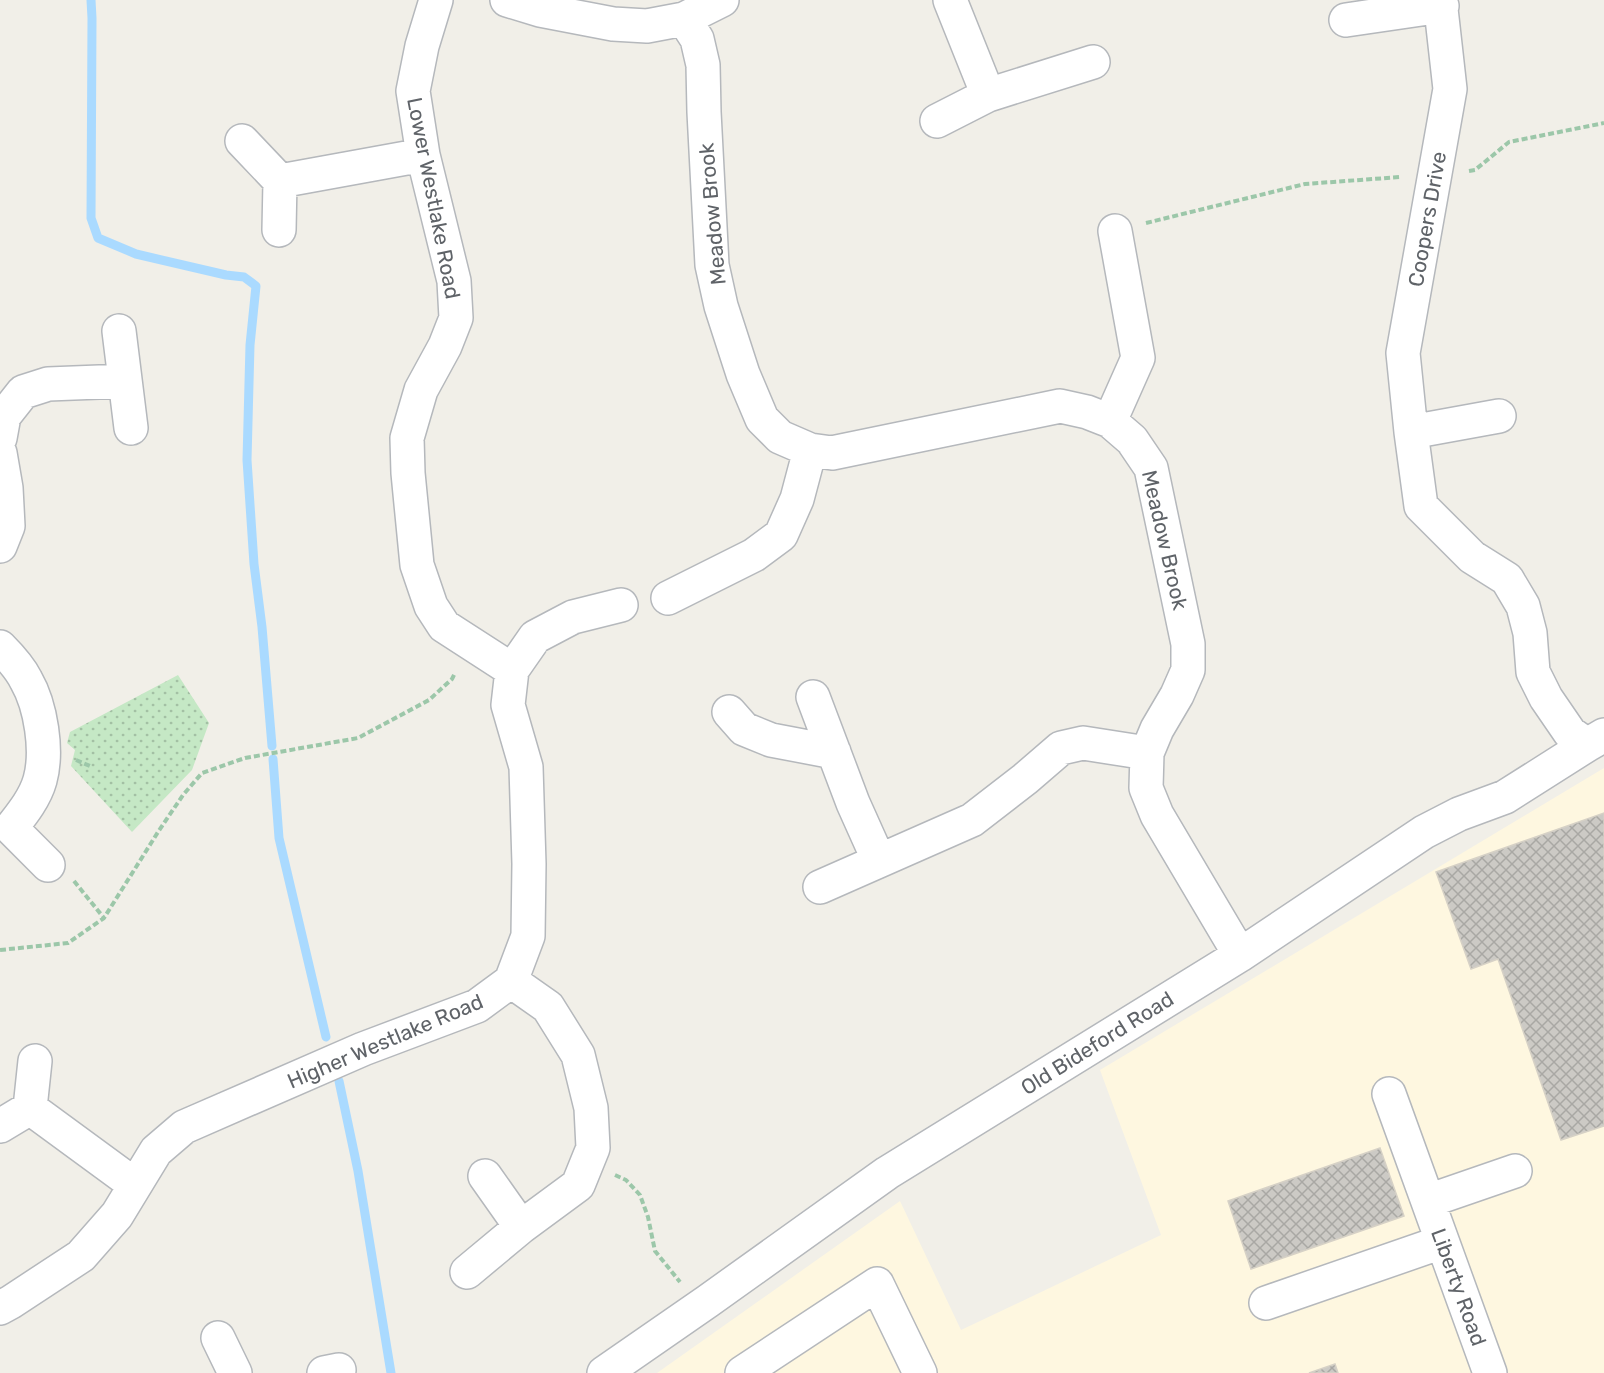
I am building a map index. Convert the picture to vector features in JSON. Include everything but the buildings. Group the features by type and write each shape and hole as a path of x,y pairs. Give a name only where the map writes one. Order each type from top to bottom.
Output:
{"street":[{"name":"Lower Westlake Road","path":"436,0 422,46 413,91 423,155 454,281 456,318 445,346 421,390 407,438 417,564 431,606 444,626 512,670"},
{"path":"507,0 540,10 613,12 647,26 684,18 722,0"},
{"path":"950,0 988,95"},
{"name":"Coopers Drive","path":"1346,20 1441,3 1450,89 1403,353 1421,506 1472,557 1507,579 1523,606 1530,633 1533,672 1546,698 1570,733 1595,740"},
{"name":"Meadow Brook","path":"684,18 697,39 703,65 712,265 721,306 743,374 762,418 780,436 810,450 832,453 1060,406 1088,412 1110,421 1132,440 1151,468 1188,644 1188,670 1147,753 1146,789 1157,815 1240,955"},
{"path":"937,121 988,95 1093,62"},
{"path":"242,141 280,182 279,230"},
{"path":"280,182 423,155"},
{"path":"1110,421 1138,358 1115,231"},
{"path":"119,331 131,428"},
{"path":"0,438 4,416 23,392 48,384 125,381"},
{"path":"1411,432 1499,416"},
{"path":"668,598 754,555 781,535 797,499 810,450"},
{"path":"0,453 6,488 8,526 0,546"},
{"path":"467,1272 521,1227 578,1185 593,1148 591,1108 578,1055 548,1007 511,981 528,936 529,864 526,767 508,705 512,670 536,637 573,617 621,605"},
{"path":"0,647 26,679 37,708 43,755 40,781 28,806 5,827 48,865"},
{"path":"813,697 853,803 879,861"},
{"path":"729,712 744,729 771,740 834,752"},
{"name":"Old Bideford Road","path":"604,1373 887,1173 1240,955 1424,832 1459,814 1505,797 1595,740"},
{"path":"820,887 972,820 1061,748 1083,743 1147,753"},
{"name":"Higher Westlake Road","path":"0,1308 81,1256 117,1215 156,1151 184,1127 363,1049 477,1006 511,981"},
{"path":"30,1108 35,1061"},
{"name":"Liberty Road","path":"1389,1094 1490,1373"},
{"path":"30,1108 135,1185"},
{"path":"0,1126 30,1108"},
{"name":"Liberty Road","path":"1428,1201 1515,1171"},
{"path":"485,1176 521,1227"},
{"path":"1266,1303 1442,1242"},
{"path":"742,1373 877,1284 920,1373"},
{"path":"218,1338 235,1373"}],"path":[{"path":"1115,231 1305,184 1405,177 1434,180 1475,170 1509,142 1604,123"},
{"path":"0,950 68,943 105,918 158,831 183,795 202,773 245,758 358,738 429,700 452,679 471,644"},
{"path":"48,865 64,869 105,918"},
{"path":"587,1162 626,1180 640,1195 648,1217 655,1251 681,1283 708,1301"}],"shaded area":[{"path":"1604,768 1604,1373 657,1373 900,1201 961,1330 1161,1235 1100,1070"}],"green space":[{"path":"178,675 209,723 192,770 132,832 71,766 75,750 67,743 70,732"}],"waterway":[{"path":"91,0 91,218 98,238 136,254 244,277 256,286 250,345 247,460 254,564 272,746"},
{"path":"273,759 279,838 326,1037"},
{"path":"339,1081 358,1171 391,1373"}]}
